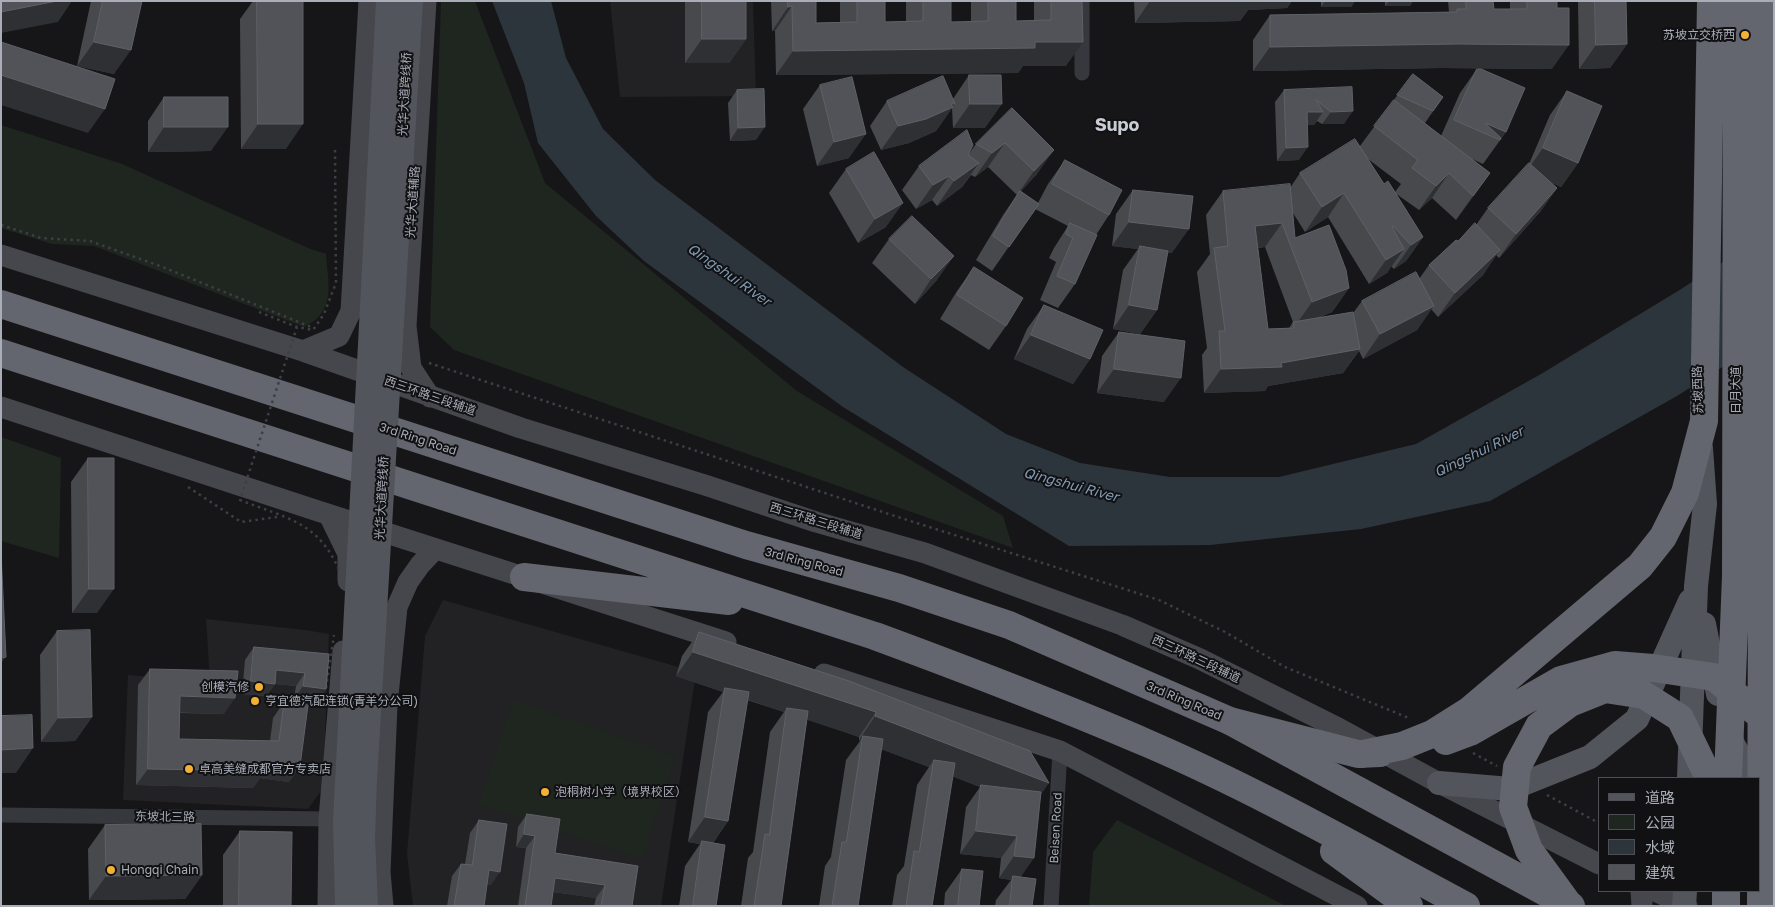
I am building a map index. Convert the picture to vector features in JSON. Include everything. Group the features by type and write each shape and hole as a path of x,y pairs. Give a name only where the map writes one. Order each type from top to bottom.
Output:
{"highway":[{"path":"1363,754 1402,746 1432,734 1470,710 1640,566 1662,537 1685,493 1705,412 1711,1"},
{"name":"日月大道","path":"1728,777 1736,576 1737,1"},
{"path":"1761,1 1763,324 1761,906"},
{"path":"1,288 154,354"},
{"name":"3rd Ring Road","path":"1,304 746,545 899,588 1009,626 1230,721 1570,905"},
{"path":"1763,324 1774,443"},
{"path":"1,353 788,607 875,636 994,680 1150,744 1254,793 1466,906"},
{"path":"524,578 788,607"},
{"path":"1230,721 1358,754 1419,751 1470,732 1561,680 1615,665 1653,668 1714,677 1774,727"},
{"path":"1570,905 1529,850 1513,807 1517,767 1539,726 1570,703 1605,689 1644,695 1680,718 1709,777"},
{"path":"1254,793 1408,906"},
{"path":"1726,892 1726,906"}],"main road":[{"path":"303,351 339,336 352,311 369,1"},
{"name":"光华大道跨线桥","path":"347,906 345,821 388,1"},
{"name":"光华大道跨线桥","path":"366,906 364,837 366,780 411,1"},
{"name":"光华大道辅路","path":"426,1 406,326 411,368 430,397"},
{"name":"苏坡西路","path":"1689,777 1696,586 1704,504 1697,397 1699,1"},
{"name":"西三环路三段辅道","path":"1,255 303,351 521,428 708,486 816,522 925,553 1122,625 1200,660 1338,728 1440,783 1598,863"},
{"path":"1,407 329,515 740,646"},
{"path":"328,906 329,819 343,580 348,554 329,515"},
{"path":"382,906 380,872 386,715 397,607 408,582 435,549"},
{"path":"343,580 397,607"},
{"path":"1440,783 1510,789 1590,757 1637,719 1687,611 1696,586"},
{"path":"1696,586 1722,719 1746,767 1774,768"},
{"path":"806,668 1060,751 1357,906"},
{"path":"1641,892 1642,906"},
{"path":"1657,892 1685,902"}],"street":[{"path":"1082,1 1082,73"},
{"name":"Beisen Road","path":"1051,906 1060,751"},
{"name":"东坡北三路","path":"1,815 329,819"}],"path":[{"path":"259,312 297,327 313,330 324,314 336,283 335,150"},
{"path":"1,225 41,238 90,241 160,266 321,331 339,336"},
{"path":"297,327 240,500 304,525 318,536 332,554 343,580"},
{"path":"410,357 1159,600 1225,632 1286,667 1416,722"},
{"path":"326,688 335,628"},
{"path":"1467,750 1598,822"}],"shaded area":[{"path":"610,1 753,1 756,96 620,97"},
{"name":"泡桐树小学（境界校区）","path":"443,600 696,672 661,906 413,906 407,854 425,636"},
{"path":"206,619 329,634 323,788 308,809 123,800 128,675 210,681"}],"green space":[{"path":"441,1 475,1 545,183 797,391 1003,516 1013,548 454,350 430,327"},
{"path":"1,125 122,164 308,248 326,254 329,286 326,305 322,313 304,327 94,246 52,244 1,228"},
{"path":"1,437 61,458 59,558 1,541"},
{"path":"513,700 676,756 642,859 479,804"},
{"path":"1117,820 1286,906 1089,906 1093,852"}],"water":[{"name":"Qingshui River","path":"492,1 551,1 566,58 603,129 655,180 903,367 1006,434 1080,463 1170,477 1279,477 1416,444 1541,374 1678,291 1774,229 1774,334 1677,396 1490,501 1361,529 1210,545 1069,546 843,407 644,261 596,216 538,143 524,83"}],"building":[{"path":"1,1 57,1 1,12"},
{"path":"103,1 142,1 131,50 94,42"},
{"path":"257,1 303,1 303,124 258,124"},
{"path":"702,1 746,1 746,39 702,39"},
{"path":"788,1 816,1 816,23 857,22 857,1 885,1 885,22 923,21 923,1 951,1 951,22 988,21 988,1 1016,1 1016,21 1051,20 1051,1 1082,1 1083,42 1035,42 1035,48 793,51 792,6 788,7"},
{"path":"1466,1 1493,1 1494,9 1527,9 1527,1 1557,1 1557,8 1569,8 1569,45 1457,44 1270,47 1270,15 1457,12 1457,9 1466,9"},
{"path":"1595,1 1626,1 1627,44 1596,45"},
{"path":"1,42 115,79 105,109 1,75"},
{"path":"1477,69 1525,88 1506,132 1485,123 1501,138 1500,140 1454,120"},
{"path":"1413,74 1443,97 1433,111 1397,95"},
{"path":"969,75 1001,75 1002,104 970,104"},
{"path":"943,76 955,104 951,104 953,107 926,119 898,126 887,101"},
{"path":"852,77 866,134 834,142 820,85"},
{"path":"1352,87 1353,111 1331,112 1316,100 1323,112 1307,112 1308,147 1286,148 1284,90"},
{"path":"764,89 765,127 738,128 737,90"},
{"path":"1567,91 1602,106 1578,163 1543,148"},
{"path":"164,97 228,97 228,127 164,127"},
{"path":"1394,100 1490,173 1473,196 1449,173 1436,186 1412,168 1418,160 1374,126"},
{"path":"1012,108 1054,150 1034,171 1005,143 992,153 976,144"},
{"path":"967,130 973,145 968,155 979,163 954,181 949,176 933,185 919,166"},
{"path":"1355,139 1384,184 1388,181 1423,237 1411,245 1393,226 1404,249 1386,260 1344,193 1322,207 1300,173"},
{"path":"874,152 903,203 875,219 846,169"},
{"path":"1065,160 1122,190 1109,215 1052,184"},
{"path":"1529,163 1557,188 1516,234 1488,208"},
{"path":"1290,184 1295,238 1329,225 1346,270 1349,288 1312,302 1282,223 1255,226 1268,329 1294,328 1293,322 1353,312 1360,349 1281,363 1282,367 1221,369 1219,331 1225,331 1214,248 1228,246 1223,191"},
{"path":"1133,190 1193,196 1189,229 1129,222"},
{"path":"1020,191 1039,204 1009,247 993,236"},
{"path":"912,216 954,256 931,279 889,239"},
{"path":"1070,223 1097,235 1075,284 1057,276 1073,238 1066,234"},
{"path":"1475,223 1500,250 1455,293 1429,265 1456,240 1458,241"},
{"path":"1140,246 1168,251 1157,310 1129,305"},
{"path":"974,267 1023,298 1006,326 957,295"},
{"path":"1416,272 1434,306 1380,334 1362,301"},
{"path":"1044,305 1103,330 1090,359 1031,335"},
{"path":"1119,332 1185,341 1181,378 1114,369"},
{"path":"88,458 114,458 114,589 89,589"},
{"path":"1,553 6,657 1,658"},
{"path":"90,630 92,717 58,718 57,631"},
{"path":"699,632 849,681 1030,751 1049,783 875,716 876,712 693,652"},
{"path":"254,647 329,654 326,689 303,686 305,673 276,670 275,684 251,681"},
{"path":"150,669 238,671 235,698 180,696 179,739 279,741 284,702 308,705 300,766 265,761 264,771 148,769"},
{"path":"725,688 749,692 728,821 705,817"},
{"path":"787,708 808,711 781,906 754,906 765,834 769,835"},
{"path":"32,715 33,748 1,750 1,716"},
{"path":"863,736 883,739 858,906 832,906 842,842 846,842"},
{"path":"934,760 955,763 932,906 906,906 914,851 919,852"},
{"path":"981,785 1041,792 1034,858 1014,856 1017,836 976,831"},
{"path":"527,814 560,819 555,853 638,866 632,906 601,906 605,885 555,878 551,906 525,906 535,836 524,834"},
{"path":"479,820 507,824 500,872 489,870 484,906 454,906 461,864 472,865"},
{"path":"201,824 202,875 106,876 105,825"},
{"path":"240,831 292,832 291,906 239,906"},
{"path":"702,841 725,845 716,906 693,906"},
{"path":"962,869 983,871 979,906 958,906"},
{"path":"1013,876 1036,879 1032,906 1010,906"}],"place":[{"name":"苏坡立交桥西","path":"1745,35"},
{"name":"创模汽修","path":"259,687"},
{"name":"亨宜德汽配连锁(青羊分公司)","path":"255,701"},
{"name":"卓高美缝成都官方专卖店","path":"189,769"},
{"name":"泡桐树小学（境界校区）","path":"545,792"},
{"name":"Hongqi Chain","path":"111,870"}],"district":[{"name":"Supo","path":"1117,125"}]}
